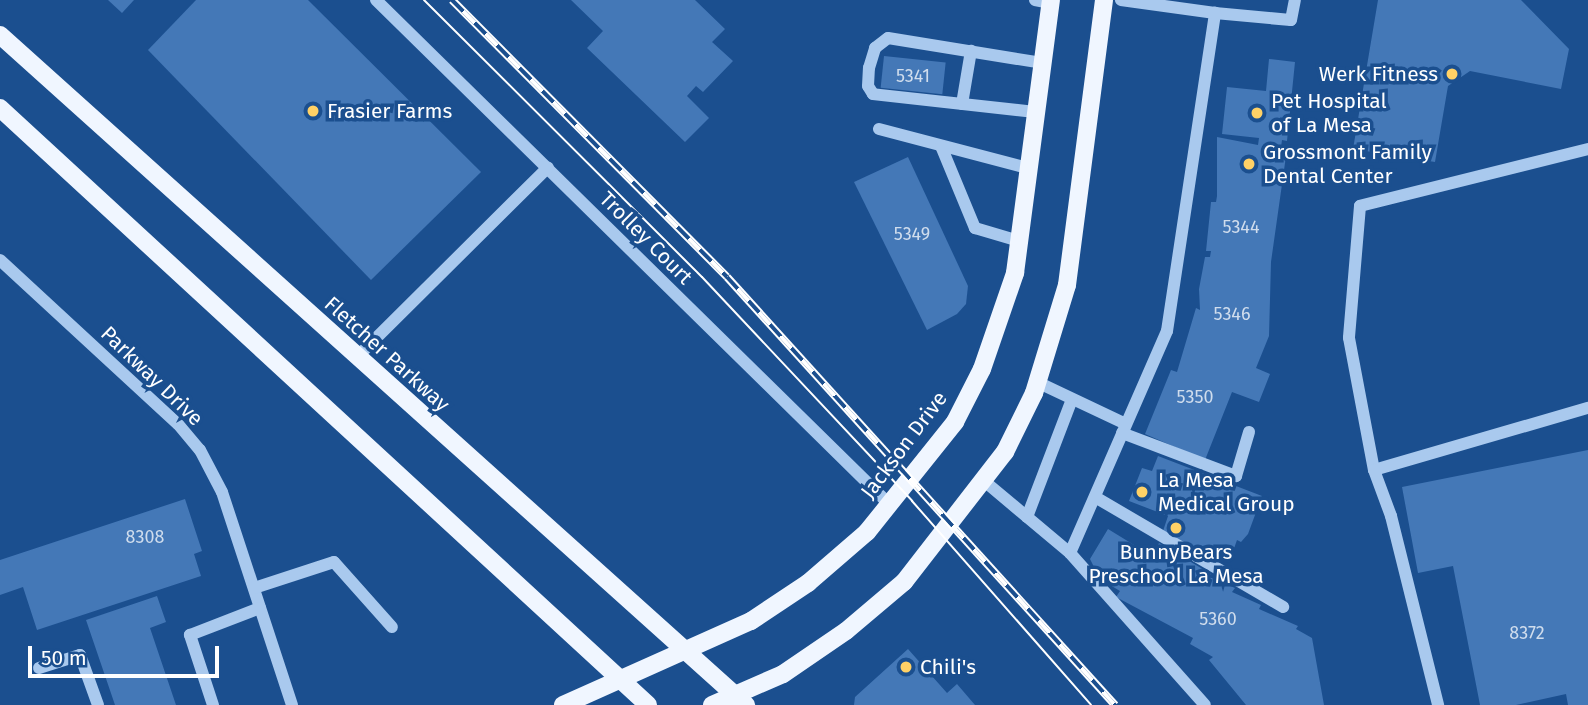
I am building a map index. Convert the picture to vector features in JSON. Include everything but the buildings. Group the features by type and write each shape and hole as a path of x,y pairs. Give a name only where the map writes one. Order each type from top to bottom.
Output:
{"main road":[{"path":"712,705 740,700 783,674 846,631 904,582 1005,452 1037,382 1067,285 1104,0"},
{"name":"Jackson Drive","path":"564,705 751,621 808,583 867,532 955,422 982,369 1015,273 1042,63 1046,1"},
{"name":"Fletcher Parkway","path":"0,35 740,700"},
{"path":"0,108 648,705"}],"street":[{"name":"Trolley Court","path":"376,0 889,504"},
{"path":"1121,0 1291,20 1295,0"},
{"path":"1070,553 1167,331 1215,13"},
{"path":"1035,112 873,94 868,86 875,48 888,38 1042,63"},
{"path":"962,103 971,51"},
{"path":"879,129 1028,169"},
{"path":"941,146 975,228 1019,241"},
{"path":"1438,705 1391,516 1374,470 1349,338 1360,205 1588,149"},
{"path":"357,357 548,167"},
{"name":"Parkway Drive","path":"0,260 178,424 200,450 222,492 292,705"},
{"path":"1037,382 1124,429 1236,476 1249,432"},
{"path":"1027,517 1072,399"},
{"path":"1374,470 1588,408"},
{"path":"984,480 1070,553 1205,705"},
{"path":"1095,497 1283,607"},
{"path":"254,588 334,562 392,627"},
{"path":"213,705 190,635 260,608"},
{"path":"39,668 80,656 98,705"}],"tram line":[{"path":"424,0 702,277 912,501 1091,705"}],"railway":[{"path":"452,0 727,277 1115,705"}],"place":[{"name":"Werk Fitness","path":"1452,74"},
{"name":"Frasier Farms","path":"313,111"},
{"name":"Pet Hospital of La Mesa","path":"1257,113"},
{"name":"Grossmont Family Dental Center","path":"1249,164"},
{"name":"La Mesa Medical Group","path":"1142,492"},
{"name":"BunnyBears Preschool La Mesa","path":"1176,528"},
{"name":"Chili's","path":"906,667"}]}
